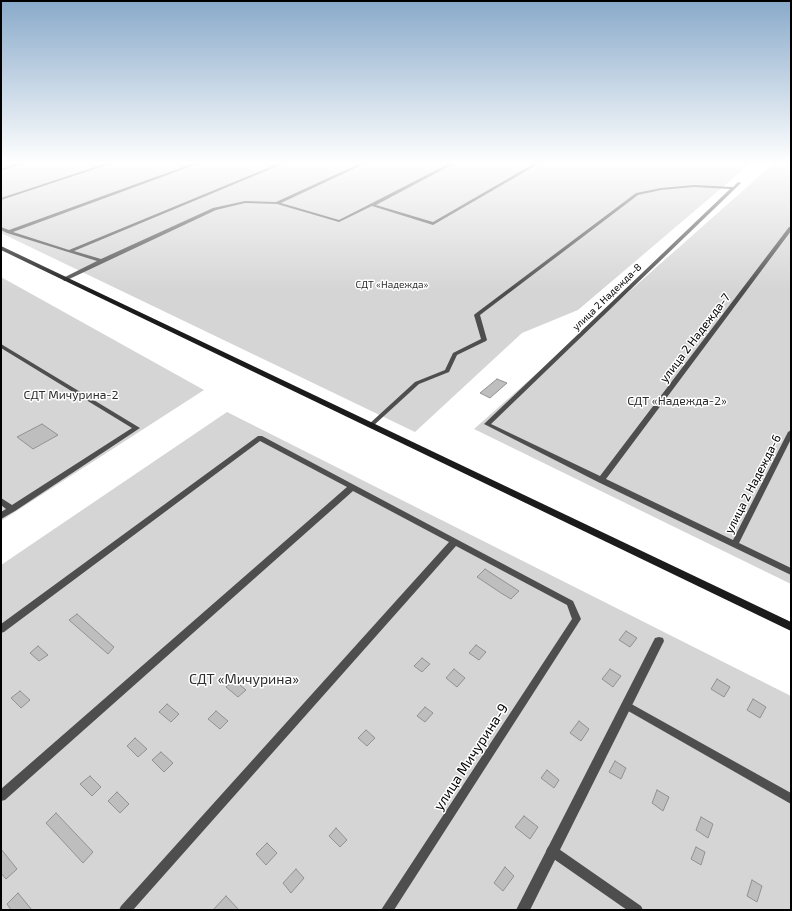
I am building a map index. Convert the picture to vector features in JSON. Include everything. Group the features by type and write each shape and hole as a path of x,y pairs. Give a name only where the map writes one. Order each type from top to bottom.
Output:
{"street":[{"path":"1,248 791,627"},
{"path":"523,910 659,640"}],"lane":[{"path":"9,232 82,206"},
{"path":"70,251 180,206"},
{"path":"65,279 215,209 230,206"},
{"path":"286,206 339,221 371,206"},
{"path":"374,206 433,224 465,206"},
{"path":"371,425 417,383 448,371 455,354 484,340 477,315 622,206"},
{"name":"улица 2 Надежда-8","path":"601,480 487,424 716,206"},
{"path":"1,228 9,232 101,261"},
{"name":"улица 2 Надежда-7","path":"601,480 791,228"},
{"path":"1,346 137,428 1,516"},
{"name":"улица 2 Надежда-6","path":"735,544 791,432"},
{"path":"1,629 260,438 455,541 124,910"},
{"path":"601,480 791,572"},
{"path":"1,796 352,487"},
{"path":"1,501 12,509"},
{"name":"улица Мичурина-9","path":"388,910 577,620 570,603 455,541"},
{"path":"626,705 791,799"},
{"path":"552,851 637,910"}],"green space":[{"name":"СДТ «Надежда»","path":"1,206 701,206 578,310 522,333 415,432 1,233"},
{"name":"СДТ «Надежда-2»","path":"726,206 791,206 791,584 474,429"},
{"name":"СДТ Мичурина-2","path":"1,277 204,390 1,521"},
{"name":"СДТ «Мичурина»","path":"227,412 791,696 791,910 1,910 1,565"}],"building":[{"path":"497,379 507,383 490,398 480,393"},
{"path":"42,424 58,435 33,449 17,437"},
{"path":"485,569 519,591 511,599 501,593 477,577"},
{"path":"77,614 114,647 108,654 69,620"},
{"path":"626,631 637,638 630,647 619,640"},
{"path":"476,645 486,652 479,660 469,653"},
{"path":"38,646 48,655 39,661 30,653"},
{"path":"422,658 430,664 422,672 414,666"},
{"path":"454,669 465,678 457,687 446,678"},
{"path":"610,669 621,676 613,687 602,679"},
{"path":"717,679 730,687 724,697 711,689"},
{"path":"234,680 246,690 238,697 226,687"},
{"path":"20,691 30,700 21,708 11,698"},
{"path":"753,699 766,707 760,718 747,710"},
{"path":"167,704 179,714 171,722 159,712"},
{"path":"425,707 433,713 425,722 417,716"},
{"path":"216,711 228,721 220,729 208,719"},
{"path":"579,721 589,729 581,741 570,733"},
{"path":"366,730 375,738 367,746 358,738"},
{"path":"135,738 147,749 138,757 127,746"},
{"path":"161,752 173,763 164,772 152,760"},
{"path":"615,761 626,768 621,779 609,772"},
{"path":"547,770 559,780 554,788 541,778"},
{"path":"90,776 101,787 92,796 80,784"},
{"path":"657,790 669,797 663,811 652,803"},
{"path":"117,792 129,804 120,813 108,801"},
{"path":"56,813 93,852 83,863 46,823"},
{"path":"524,816 538,827 530,839 515,827"},
{"path":"701,817 713,824 708,838 696,830"},
{"path":"336,828 347,840 340,847 329,836"},
{"path":"267,843 277,853 266,865 256,854"},
{"path":"696,847 705,852 701,865 691,859"},
{"path":"1,849 17,869 6,879 1,873"},
{"path":"505,867 514,876 503,891 494,883"},
{"path":"296,869 304,878 291,893 283,883"},
{"path":"752,880 762,886 757,902 747,896"},
{"path":"18,893 32,910 11,910 7,904"},
{"path":"226,896 239,910 213,910"}]}
